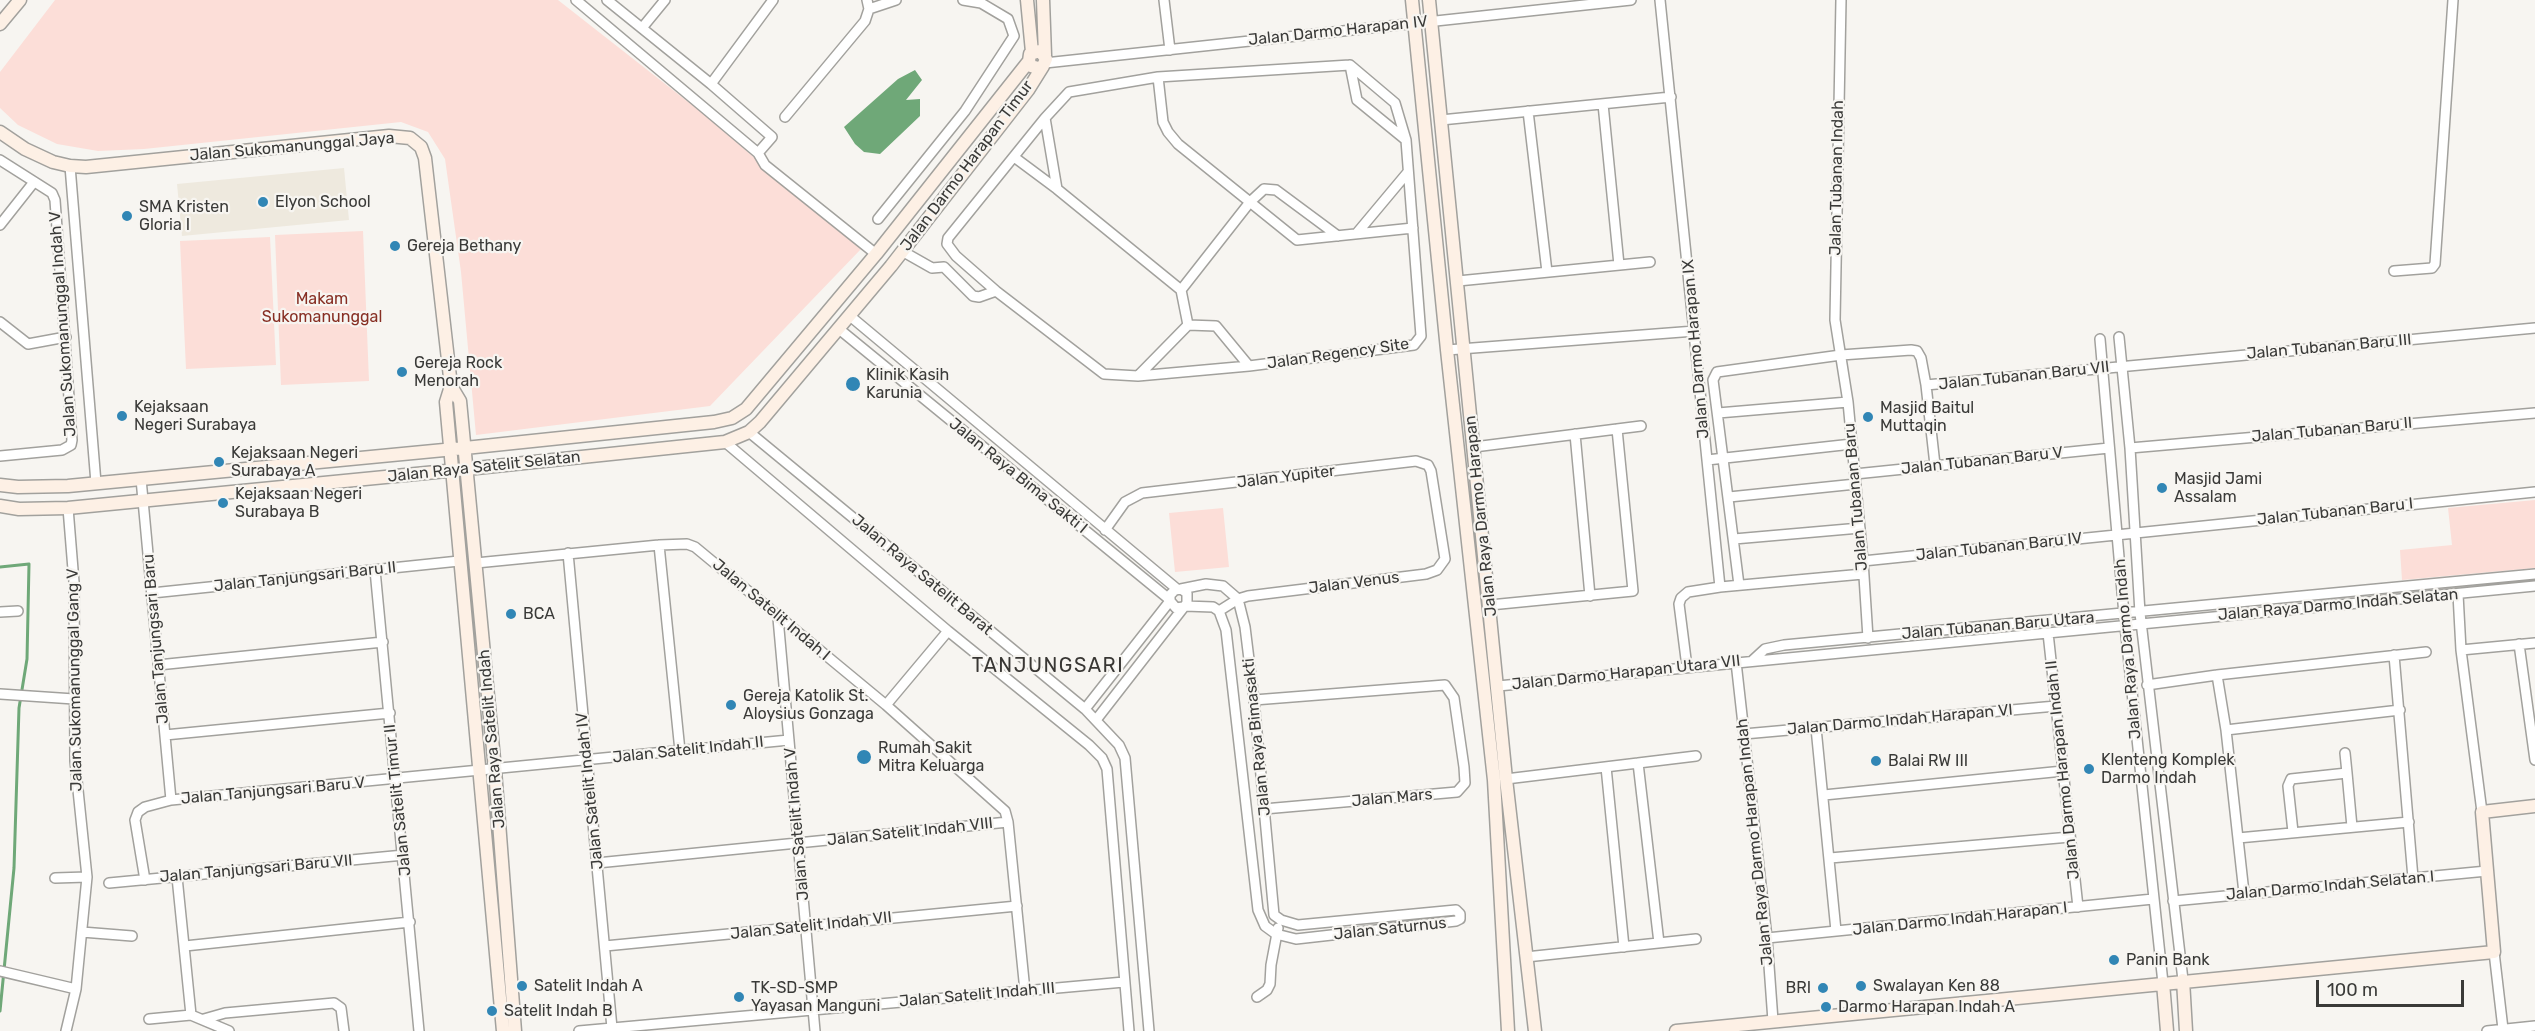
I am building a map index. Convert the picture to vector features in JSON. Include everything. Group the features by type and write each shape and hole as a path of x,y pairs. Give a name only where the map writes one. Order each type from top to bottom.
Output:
{"street":[{"path":"0,24 20,0"},
{"path":"576,0 758,153 765,165 891,266"},
{"path":"607,0 711,84 772,137 758,153"},
{"path":"642,28 665,0"},
{"path":"711,84 773,0"},
{"path":"785,117 865,21 868,4 896,0"},
{"path":"878,219 965,111 1014,36 1008,19 981,3 963,0"},
{"path":"1027,0 1033,67 1045,62 1043,0"},
{"path":"1164,0 1170,50"},
{"name":"Jalan Raya Darmo Harapan","path":"1412,0 1446,350 1494,780 1508,1031"},
{"name":"Jalan Raya Darmo Harapan","path":"1429,0 1506,779 1535,1031"},
{"name":"Jalan Darmo Harapan IV","path":"1045,62 1631,0"},
{"name":"Jalan Darmo Harapan IX","path":"1660,0 1720,587"},
{"name":"Jalan Tubanan Indah","path":"1841,0 1835,320 1841,356"},
{"path":"2394,270 2432,268 2435,264 2453,0"},
{"name":"Jalan Darmo Harapan Timur","path":"876,254 1031,56"},
{"name":"Jalan Darmo Harapan Timur","path":"891,266 1028,90 1045,62"},
{"path":"902,252 932,268 944,267 956,256 947,244 948,238 1045,118 1064,96 1076,89 1158,77 1350,65 1355,95 1360,106 1406,140"},
{"name":"Jalan Regency Site","path":"956,256 996,291 1104,374 1138,376 1249,366 1410,346 1418,343 1421,336 1413,228 1406,140 1400,113 1395,103 1350,65"},
{"path":"1158,77 1163,122 1167,132 1178,144 1297,240 1413,228"},
{"path":"1441,120 1671,97"},
{"path":"1603,104 1619,265"},
{"path":"1528,111 1547,272"},
{"path":"1045,118 1058,189"},
{"name":"Jalan Sukomanunggal Jaya","path":"0,132 25,149 70,166 86,167 389,136 410,138 421,147 425,158 451,386 446,402 450,449"},
{"path":"1014,157 1058,189 1181,290 1188,325 1138,376"},
{"name":"Jalan Sukomanunggal Indah V","path":"0,160 52,193 55,200 72,440 71,445 62,450 0,456"},
{"path":"70,166 96,483"},
{"path":"1357,233 1408,172"},
{"path":"0,225 34,182"},
{"path":"1181,290 1250,202 1264,189 1276,190 1338,236"},
{"name":"Jalan Raya Satelit Selatan","path":"0,485 18,487 141,479 465,448 714,422 732,418 746,409 876,254"},
{"path":"1458,281 1650,262"},
{"name":"Jalan Raya Satelit Selatan","path":"0,506 19,509 68,508 725,442 749,432 891,266"},
{"path":"944,267 973,296 979,297 996,291"},
{"name":"Jalan Raya Bima Sakti I","path":"850,316 1105,530 1179,589"},
{"path":"0,322 28,344 66,337"},
{"name":"Jalan Regency Site","path":"1188,325 1216,326 1249,366"},
{"name":"Jalan Tubanan Baru III","path":"2121,366 2535,328"},
{"name":"Jalan Raya Bima Sakti I","path":"839,329 1170,600"},
{"path":"1446,350 1695,331"},
{"name":"Jalan Tubanan Baru VII","path":"2119,337 2130,447 2141,625 2183,980 2186,1031"},
{"name":"Jalan Raya Darmo Indah","path":"2100,339 2125,626 2167,1031"},
{"path":"869,355 880,342"},
{"path":"1738,585 1714,375 1721,370 1841,356 1917,351 1921,358 1926,385 1935,465"},
{"name":"Jalan Tubanan Baru","path":"1841,356 1848,402 1868,639"},
{"name":"Jalan Tubanan Baru VII","path":"1926,385 2121,366"},
{"name":"Jalan Sukomanunggal Jaya","path":"451,386 460,401 465,448"},
{"path":"1718,413 1848,402"},
{"name":"Jalan Tubanan Baru II","path":"2130,447 2535,413"},
{"path":"1474,447 1641,426"},
{"path":"1490,605 1631,593 1634,590 1617,429"},
{"name":"Jalan Raya Satelit Barat","path":"749,432 1084,709 1119,745 1125,758 1149,1031"},
{"path":"1575,434 1590,596"},
{"name":"Jalan Raya Satelit Barat","path":"725,442 1102,758 1107,770 1129,1031"},
{"path":"1707,460 1852,444"},
{"name":"Jalan Raya Satelit Indah","path":"465,448 495,770 515,1031"},
{"name":"Jalan Tubanan Baru V","path":"1729,497 1935,465 2109,448"},
{"name":"Jalan Raya Satelit Indah","path":"450,449 503,1031"},
{"name":"Jalan Yupiter","path":"1105,530 1125,502 1142,493 1416,462 1423,462 1431,471 1439,518"},
{"name":"Jalan Tanjungsari Baru","path":"141,479 171,800"},
{"name":"Jalan Tubanan Baru I","path":"2136,533 2535,492"},
{"name":"Jalan Sukomanunggal Gang V","path":"66,1031 76,989 87,877 75,761 74,582 68,508"},
{"path":"0,511 19,509"},
{"name":"Jalan Venus","path":"1219,611 1238,599 1432,573 1442,565 1445,559 1439,518"},
{"path":"1734,539 1860,528"},
{"name":"Jalan Tubanan Baru IV","path":"1863,561 2136,533"},
{"name":"Jalan Satelit Indah I","path":"476,563 660,545 687,543 695,546 778,618 886,705 1000,806 1005,811 1008,822"},
{"path":"660,545 680,751"},
{"name":"Jalan Satelit Indah IV","path":"568,553 612,1028"},
{"name":"Jalan Tanjungsari Baru II","path":"152,593 459,561"},
{"name":"Jalan Satelit Timur II","path":"375,570 419,1031"},
{"path":"1687,667 1679,604 1681,598 1688,592 1738,585 1863,574"},
{"name":"Jalan Tubanan Baru Utara","path":"1754,660 1768,647 2326,598 2535,574"},
{"path":"1084,709 1170,600 1171,593 1179,589 1206,584 1223,586 1238,599"},
{"name":"Jalan Raya Darmo Indah Selatan","path":"1949,643 2535,585"},
{"path":"1096,720 1184,607 1188,596 1179,589"},
{"path":"2458,594 2461,650 2482,812 2503,1029"},
{"name":"Jalan Raya Bimasakti","path":"1238,599 1245,627 1254,700 1272,912 1281,920"},
{"path":"1170,600 1176,608 1202,605 1219,611"},
{"path":"0,612 18,611"},
{"name":"Jalan Raya Bimasakti","path":"1219,611 1226,630 1258,910 1265,926 1276,934"},
{"name":"Jalan Satelit Indah V","path":"778,618 815,1031"},
{"path":"886,705 948,631"},
{"path":"1947,631 1949,643"},
{"name":"Jalan Darmo Harapan Indah II","path":"2048,633 2078,907"},
{"path":"158,665 383,642"},
{"name":"Jalan Darmo Harapan Utara VII","path":"1498,686 1949,643"},
{"path":"2461,650 2535,643"},
{"path":"2519,644 2535,760"},
{"path":"2147,685 2426,652"},
{"path":"2394,655 2413,878"},
{"path":"469,661 484,659"},
{"name":"Jalan Raya Darmo Harapan Indah","path":"1736,662 1767,938 1772,1025"},
{"path":"2217,675 2226,730 2244,893"},
{"name":"Jalan Mars","path":"1254,700 1440,683 1449,688 1454,698 1465,783 1457,792 1264,809"},
{"path":"0,694 74,699"},
{"name":"Jalan Darmo Indah Harapan VI","path":"1744,735 2056,706"},
{"path":"2226,730 2400,710"},
{"path":"165,735 390,713"},
{"path":"1816,728 1836,931"},
{"name":"Jalan Satelit Indah II","path":"479,771 789,740"},
{"path":"2345,753 2352,827"},
{"path":"1506,779 1696,756"},
{"path":"1638,763 1659,943"},
{"path":"1606,767 1624,947"},
{"name":"Jalan Tanjungsari Baru V","path":"145,880 135,820 138,812 145,807 171,800 479,771"},
{"path":"1824,795 2063,771"},
{"path":"2293,832 2288,786 2291,779 2347,773"},
{"path":"2482,812 2535,806"},
{"path":"1008,822 1025,991"},
{"name":"Jalan Satelit Indah VIII","path":"597,863 1008,822"},
{"path":"2238,838 2409,822"},
{"path":"1830,858 2070,837"},
{"name":"Jalan Tanjungsari Baru VII","path":"109,883 404,855"},
{"name":"Jalan Darmo Indah Selatan I","path":"2173,901 2487,871"},
{"path":"55,878 87,877"},
{"path":"177,877 191,1015"},
{"name":"Jalan Darmo Indah Harapan I","path":"1767,938 2153,899"},
{"name":"Jalan Satelit Indah VII","path":"604,946 1017,906"},
{"name":"Jalan Saturnus","path":"1276,934 1296,939 1456,921 1460,919 1460,914 1456,910 1298,925 1281,920"},
{"path":"1257,997 1267,990 1270,984 1276,934 1281,920"},
{"path":"184,946 410,922"},
{"path":"82,932 132,936"},
{"path":"1526,957 1696,939"},
{"path":"1676,1031 1772,1025 2163,982 2494,952"},
{"path":"3,972 76,989"},
{"name":"Jalan Satelit Indah III","path":"579,1031 1124,982"},
{"path":"204,1019 225,1013 334,1004 341,1008 344,1031"},
{"path":"149,1019 191,1015 229,1031"},
{"path":"2487,1031 2529,1028"}],"shaded area":[{"path":"915,70 922,80 906,100 920,99 920,116 880,154 864,152 855,144 844,127 898,79"},
{"name":"Elyon School","path":"344,168 349,220 182,236 177,184"}],"green space":[{"path":"55,0 558,0 701,112 861,249 710,406 476,435 461,272 445,159 428,132 401,122 144,149 98,151 57,144 18,125 0,108 0,72"},
{"name":"Makam Sukomanunggal","path":"363,231 369,381 281,385 275,235"},
{"path":"270,237 276,365 186,369 180,241"},
{"path":"2535,500 2535,568 2402,580 2400,550 2452,545 2448,508"},
{"path":"1223,508 1229,567 1175,572 1169,513"}],"waterway":[{"path":"0,567 29,564 27,659 19,708 14,868 0,1011"}],"place":[{"name":"Elyon School","path":"263,202"},
{"name":"SMA Kristen Gloria I","path":"127,216"},
{"name":"Gereja Bethany","path":"395,246"},
{"name":"Gereja Rock Menorah","path":"402,372"},
{"name":"Klinik Kasih Karunia","path":"853,384"},
{"name":"Kejaksaan Negeri Surabaya","path":"122,416"},
{"name":"Masjid Baitul Muttaqin","path":"1868,417"},
{"name":"Kejaksaan Negeri Surabaya A","path":"219,462"},
{"name":"Masjid Jami Assalam","path":"2162,488"},
{"name":"Kejaksaan Negeri Surabaya B","path":"223,503"},
{"name":"BCA","path":"511,614"},
{"name":"Gereja Katolik St. Aloysius Gonzaga","path":"731,705"},
{"name":"Rumah Sakit Mitra Keluarga","path":"864,757"},
{"name":"Balai RW III","path":"1876,761"},
{"name":"Klenteng Komplek Darmo Indah","path":"2089,769"},
{"name":"Panin Bank","path":"2114,960"},
{"name":"Satelit Indah A","path":"522,986"},
{"name":"Swalayan Ken 88","path":"1861,986"},
{"name":"BRI","path":"1823,988"},
{"name":"TK-SD-SMP Yayasan Manguni","path":"739,997"},
{"name":"Darmo Harapan Indah A","path":"1826,1007"},
{"name":"Satelit Indah B","path":"492,1011"}],"district":[{"name":"TANJUNGSARI","path":"1048,666"}]}
